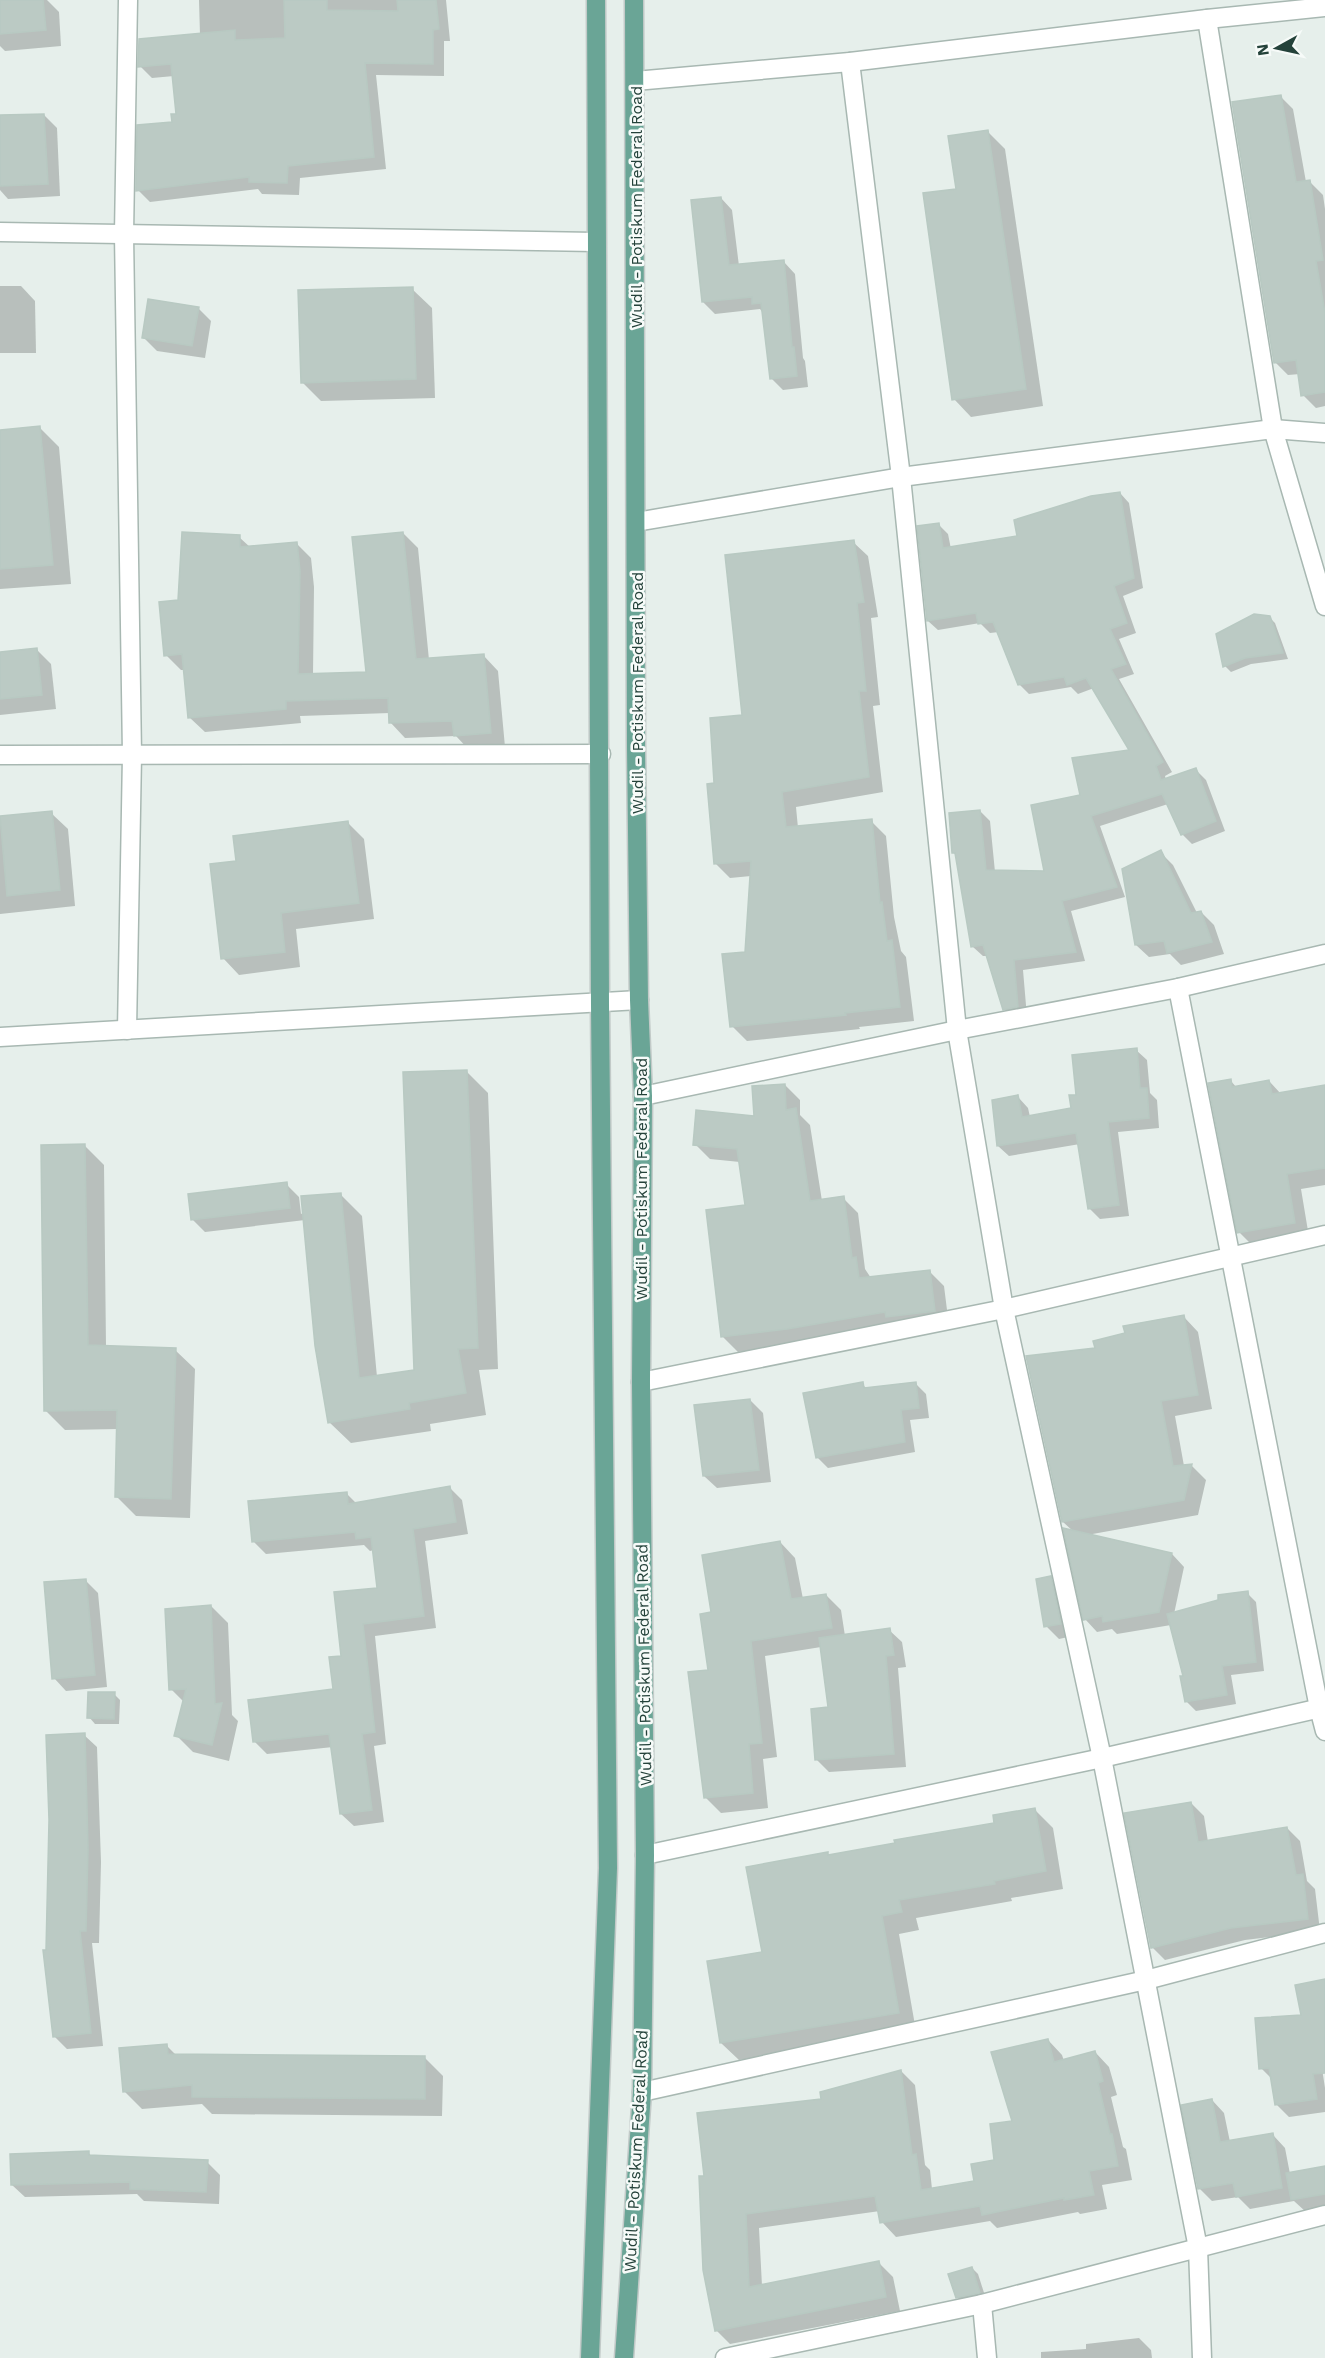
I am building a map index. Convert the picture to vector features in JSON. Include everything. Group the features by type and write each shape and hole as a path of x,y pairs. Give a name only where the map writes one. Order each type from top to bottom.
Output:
{"main road":[{"path":"590,2358 608,1868 600,1004 601,754 595,243 596,0"},
{"name":"Wudil - Potiskum Federal Road","path":"624,2358 642,2092 645,1855 641,1382 643,1096 639,1000 634,0"}],"street":[{"path":"127,1030 132,755 124,234 128,0"},
{"path":"635,81 850,62 1207,19 1296,5 1325,7"},
{"path":"1207,19 1273,429 1325,606"},
{"path":"850,62 901,477 957,1030 1004,1309 1102,1758 1198,2248 1202,2358"},
{"path":"0,232 595,243"},
{"path":"636,522 901,477 1273,429 1325,433"},
{"path":"0,755 601,754"},
{"path":"643,1096 957,1030 1178,988 1325,954"},
{"path":"1178,988 1325,1731"},
{"path":"0,1037 639,1000"},
{"path":"641,1382 1004,1309 1325,1235"},
{"path":"645,1855 1102,1758 1322,1707"},
{"path":"642,2092 1146,1980 1325,1933"},
{"path":"725,2358 982,2304 1325,2215"},
{"path":"982,2304 987,2358"}],"building":[{"path":"0,0 43,0 46,30 0,34"},
{"path":"284,0 327,0 327,10 398,11 397,0 436,0 439,29 433,30 433,64 365,63 374,157 288,166 287,183 249,182 249,177 136,191 137,125 172,122 171,114 176,114 171,64 138,67 139,39 235,30 235,40 285,38"},
{"path":"1281,95 1296,182 1310,180 1323,260 1316,261 1325,313 1325,392 1301,396 1296,360 1274,363 1232,102"},
{"path":"44,114 48,184 0,186 0,115"},
{"path":"988,130 1026,389 952,400 923,193 956,189 948,136"},
{"path":"721,197 729,265 784,260 797,376 770,379 761,303 752,304 752,297 702,302 691,200"},
{"path":"413,287 416,379 301,383 298,290"},
{"path":"148,299 199,307 192,346 142,338"},
{"path":"40,426 53,565 0,569 0,430"},
{"path":"1120,492 1134,578 1114,586 1127,623 1110,629 1126,664 1111,669 1163,762 1156,766 1161,780 1196,768 1216,821 1181,835 1162,794 1091,816 1117,887 1062,901 1076,952 1014,960 1018,1007 1003,1010 983,945 971,947 955,853 952,853 949,813 980,810 986,870 1044,871 1031,805 1080,795 1072,758 1129,750 1086,678 1067,685 1064,677 1018,685 993,622 978,624 976,613 927,621 917,526 939,523 943,548 1017,536 1014,520 1091,496"},
{"path":"182,532 240,535 240,547 297,542 300,571 298,674 366,672 352,537 403,532 416,659 484,654 491,733 454,736 452,721 389,723 388,698 286,701 286,709 188,718 182,654 164,656 159,602 178,600"},
{"path":"854,540 864,602 857,603 866,691 859,691 869,777 782,792 786,827 872,819 880,903 882,902 887,941 892,940 900,1007 730,1027 722,954 745,952 751,861 714,864 707,784 714,783 710,718 742,715 725,555"},
{"path":"1254,614 1270,616 1283,653 1245,658 1223,667 1216,634"},
{"path":"37,648 42,695 0,699 0,652"},
{"path":"52,811 60,890 7,896 0,816"},
{"path":"348,821 359,903 281,913 285,952 221,959 210,864 236,861 233,836"},
{"path":"1161,850 1191,913 1201,911 1212,942 1167,953 1164,941 1135,945 1122,869"},
{"path":"1137,1048 1140,1088 1147,1088 1149,1118 1108,1122 1119,1205 1088,1209 1076,1133 997,1146 992,1100 1018,1095 1022,1117 1071,1108 1069,1095 1076,1095 1072,1055"},
{"path":"467,1070 478,1348 458,1349 466,1393 409,1403 410,1409 328,1423 315,1346 301,1196 341,1193 359,1378 414,1370 403,1072"},
{"path":"1231,1079 1232,1087 1269,1080 1272,1094 1325,1085 1325,1168 1287,1174 1295,1223 1237,1233 1208,1083"},
{"path":"785,1084 786,1110 796,1108 810,1201 844,1196 852,1258 856,1257 859,1278 930,1270 935,1311 886,1317 885,1312 787,1329 721,1337 706,1210 745,1205 737,1149 693,1145 696,1110 754,1116 752,1086"},
{"path":"85,1144 88,1345 176,1348 171,1499 115,1497 117,1410 44,1411 41,1145"},
{"path":"287,1182 290,1208 191,1220 188,1194"},
{"path":"1184,1315 1198,1395 1161,1401 1173,1466 1192,1464 1184,1500 1062,1522 1026,1356 1095,1348 1093,1341 1125,1333 1123,1326"},
{"path":"863,1382 864,1388 916,1382 919,1408 901,1410 905,1442 816,1458 803,1393"},
{"path":"750,1399 759,1470 703,1476 694,1405"},
{"path":"450,1486 456,1522 413,1529 424,1616 363,1624 375,1732 362,1734 372,1810 340,1814 329,1734 253,1742 248,1700 333,1689 329,1657 341,1656 334,1592 377,1588 371,1537 356,1539 355,1532 252,1542 248,1501 347,1492 348,1504"},
{"path":"1063,1528 1172,1553 1159,1612 1103,1622 1102,1616 1083,1620"},
{"path":"780,1541 791,1599 826,1594 832,1628 751,1641 762,1743 749,1744 753,1793 704,1798 688,1672 708,1670 700,1614 711,1612 702,1555"},
{"path":"1051,1576 1061,1624 1044,1627 1036,1579"},
{"path":"86,1579 95,1675 52,1679 44,1582"},
{"path":"1248,1591 1256,1662 1222,1666 1227,1695 1185,1702 1180,1676 1183,1676 1167,1614 1218,1600 1218,1595"},
{"path":"211,1605 215,1704 222,1703 212,1745 174,1736 186,1689 169,1690 165,1609"},
{"path":"890,1628 894,1655 886,1656 894,1754 815,1760 811,1709 828,1707 819,1638"},
{"path":"88,1692 115,1692 114,1719 87,1718"},
{"path":"85,1733 88,1848 86,1931 80,1931 91,2033 53,2037 43,1950 46,1950 49,1820 46,1735"},
{"path":"1191,1802 1198,1842 1287,1827 1296,1875 1303,1874 1308,1919 1231,1928 1151,1948 1124,1813"},
{"path":"1035,1808 1046,1871 994,1881 995,1884 899,1900 902,1912 882,1916 899,2013 720,2043 707,1961 762,1952 746,1867 828,1852 828,1855 895,1843 894,1840 994,1823 993,1815"},
{"path":"1325,1979 1325,2073 1313,2074 1317,2099 1275,2105 1269,2068 1259,2069 1255,2018 1301,2015 1295,1985"},
{"path":"1048,2039 1054,2062 1095,2051 1103,2081 1098,2083 1118,2166 1089,2171 1094,2195 1064,2200 1064,2198 982,2215 980,2206 880,2223 875,2196 746,2214 749,2287 879,2261 886,2297 715,2331 703,2270 699,2176 704,2176 697,2113 821,2099 820,2092 901,2070 912,2155 916,2154 921,2190 974,2181 971,2164 994,2160 990,2124 1012,2121 991,2052"},
{"path":"167,2044 168,2054 425,2056 425,2099 192,2097 192,2085 123,2092 119,2048"},
{"path":"1212,2099 1220,2142 1273,2133 1282,2188 1236,2197 1233,2183 1198,2189 1181,2105"},
{"path":"89,2151 89,2155 208,2160 206,2192 130,2189 130,2182 11,2185 10,2154"},
{"path":"1325,2166 1325,2194 1291,2200 1286,2173"},
{"path":"972,2267 980,2293 956,2298 948,2274"}]}
